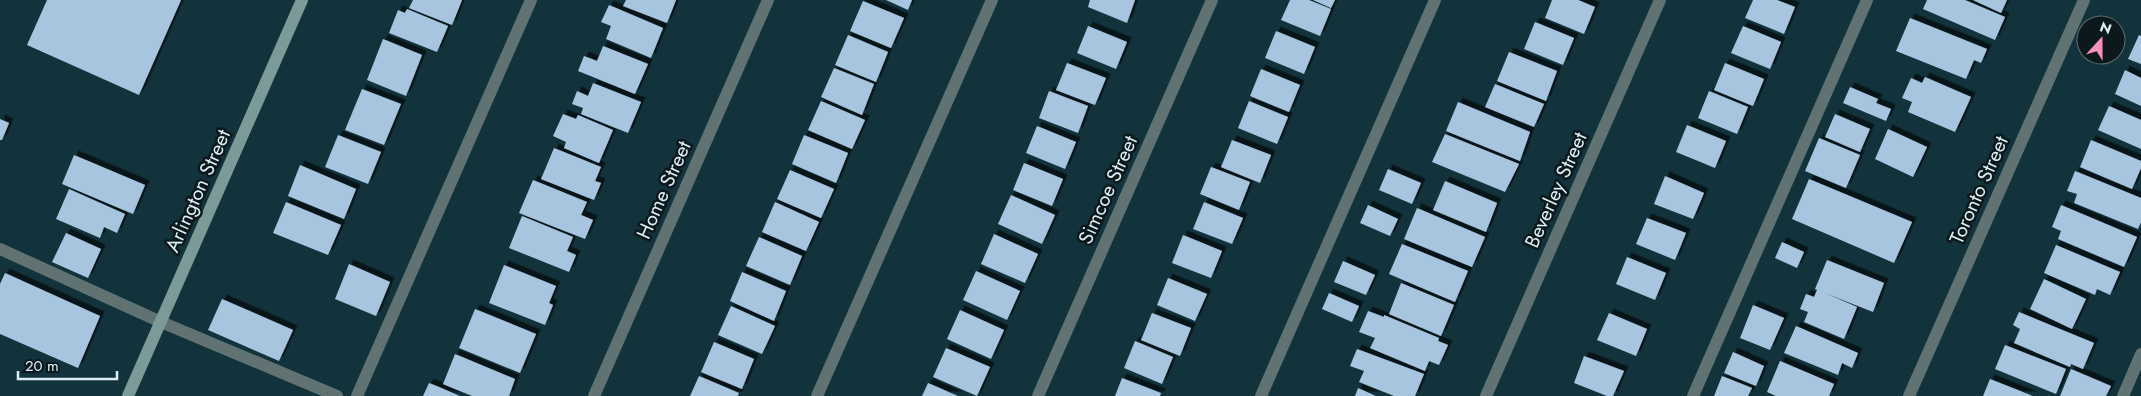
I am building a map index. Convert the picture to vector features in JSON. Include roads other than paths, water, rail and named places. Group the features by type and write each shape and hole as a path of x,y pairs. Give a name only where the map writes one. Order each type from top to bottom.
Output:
{"main road":[{"name":"Arlington Street","path":"128,396 302,0"}],"street":[{"path":"357,396 531,0"},
{"name":"Home Street","path":"594,396 768,0"},
{"path":"817,396 992,0"},
{"name":"Simcoe Street","path":"1038,396 1212,0"},
{"path":"1261,396 1435,0"},
{"name":"Beverley Street","path":"1486,396 1660,0"},
{"path":"1693,396 1867,0"},
{"name":"Toronto Street","path":"1909,396 2084,0"},
{"path":"0,248 161,322 337,396"},
{"path":"2123,396 2141,354"}]}
